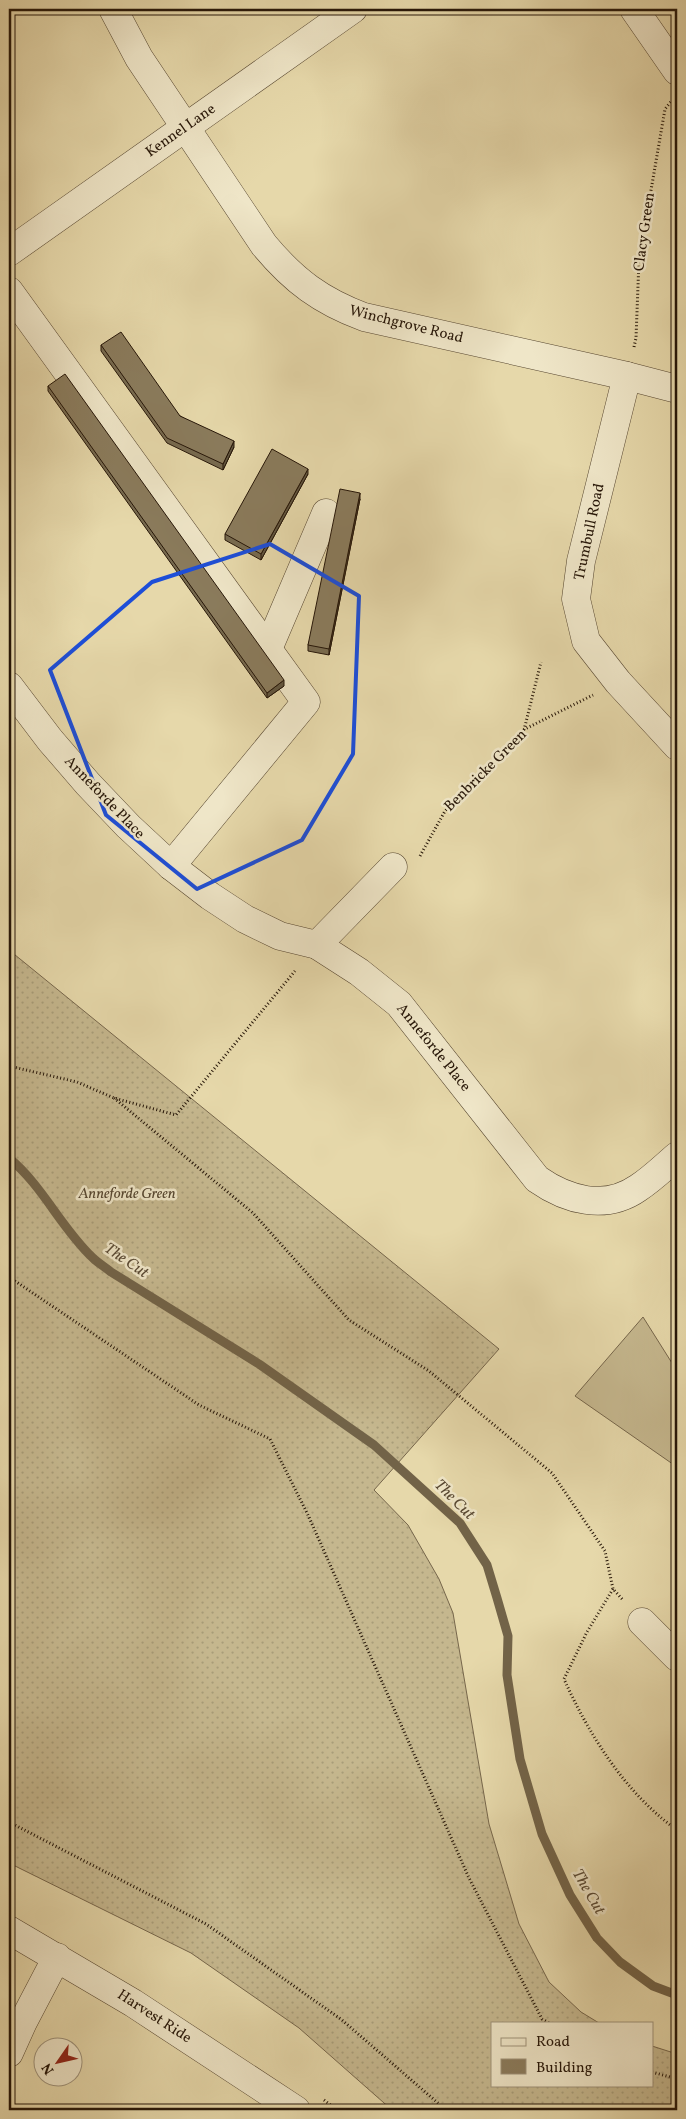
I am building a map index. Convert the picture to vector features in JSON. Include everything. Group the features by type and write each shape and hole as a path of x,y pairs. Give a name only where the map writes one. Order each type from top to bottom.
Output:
{"street":[{"name":"Winchgrove Road","path":"113,9 139,58 264,245 280,265 299,283 320,297 364,317 677,389"},
{"name":"Kennel Lane","path":"9,252 353,9"},
{"path":"634,9 677,71"},
{"path":"9,291 306,702 171,866"},
{"name":"Trumbull Road","path":"627,376 581,560 576,599 586,641 618,682 677,746"},
{"path":"268,649 326,513"},
{"name":"Anneforde Place","path":"9,686 50,740 88,784 128,826 171,866 210,896 245,919 280,936 317,945 359,972 399,1004 537,1179 552,1190 568,1197 586,1201 621,1196 638,1189 677,1156"},
{"path":"317,945 393,867"},
{"path":"642,1622 677,1657"},
{"name":"Harvest Ride","path":"9,1930 133,2003 296,2110"},
{"path":"9,2053 57,1957"}],"path":[{"name":"Clacy Green","path":"627,376 636,338 639,260 665,109 677,92"},
{"path":"524,730 541,662"},
{"name":"Benbricke Green","path":"393,867 415,865 445,812 524,730 618,682"},
{"path":"9,1066 77,1082 114,1098 176,1114 317,945"},
{"path":"114,1098 253,1213 349,1320 429,1371 552,1473 605,1550 614,1589 642,1622"},
{"path":"9,1278 199,1405 270,1438 308,1515 469,1878 542,2019 547,2022"},
{"path":"614,1589 587,1632 564,1679 580,1715 622,1777 660,1817 677,1830"},
{"path":"9,1822 206,1924 342,2020 446,2110"},
{"path":"654,2073 677,2079"}],"highlighted area":[{"path":"270,544 359,596 353,754 302,840 197,889 106,815 50,670 152,582"}],"green space":[{"name":"Anneforde Green","path":"9,950 499,1349 374,1490 408,1525 439,1579 453,1613 489,1824 519,1924 549,1982 581,2012 597,2022 491,2022 491,2086 654,2086 654,2047 677,2054 677,2110 392,2110 299,2028 191,1953 9,1863"},
{"path":"643,1317 677,1371 677,1467 575,1396"}],"building":[{"path":"121,332 180,416 234,441 223,464 167,438 101,345"},
{"path":"65,374 284,680 267,693 48,386"},
{"path":"272,449 308,469 261,554 225,534"},
{"path":"340,489 360,493 329,649 308,645"}],"waterway":[{"name":"The Cut","path":"9,1158 32,1181 71,1234 97,1262 259,1364 374,1445 460,1523 487,1565 497,1598 508,1636 507,1675 520,1759 542,1834 570,1895 597,1938 620,1962 653,1986 677,1995"}]}
